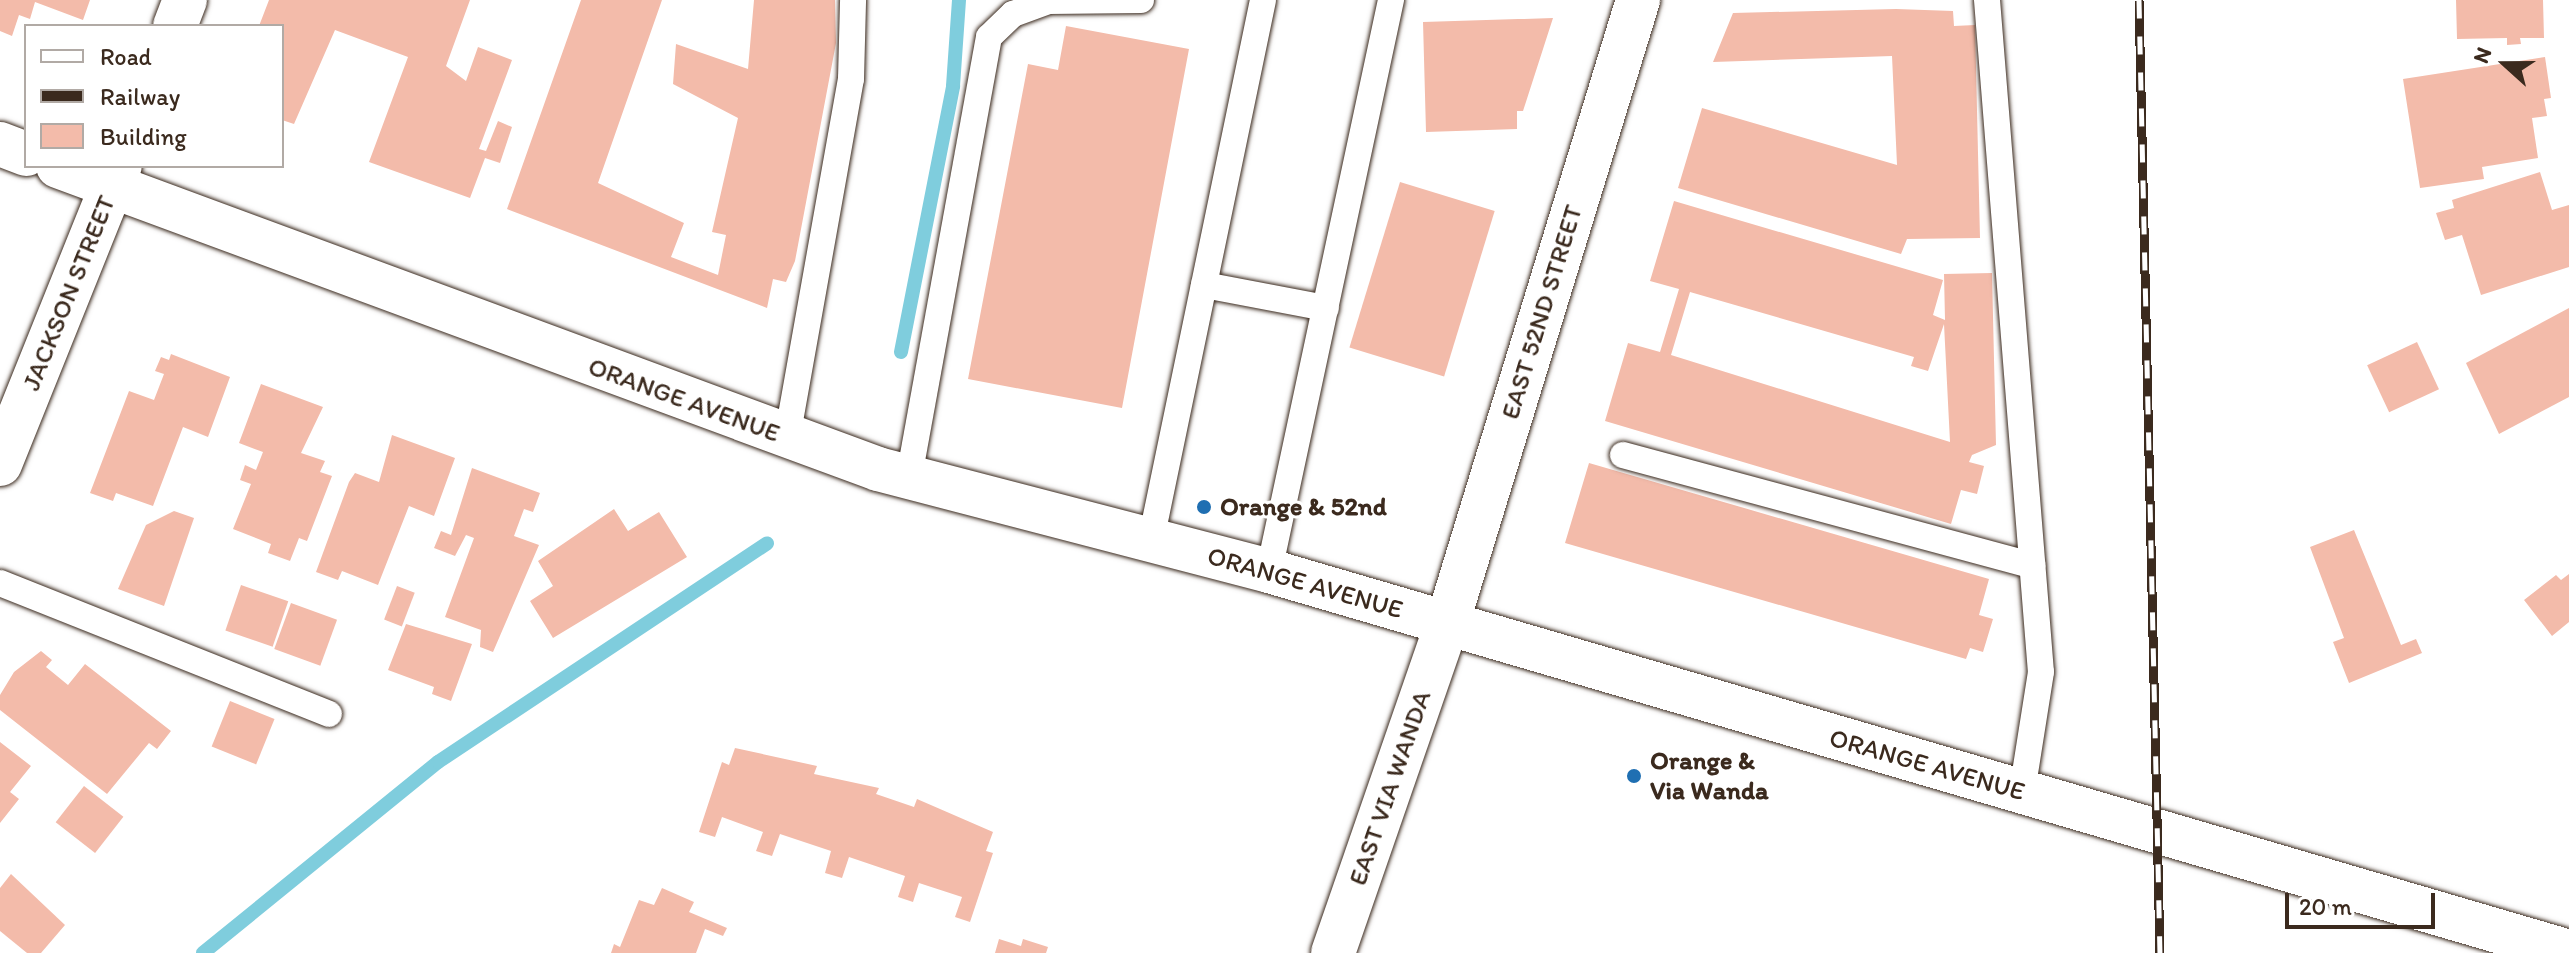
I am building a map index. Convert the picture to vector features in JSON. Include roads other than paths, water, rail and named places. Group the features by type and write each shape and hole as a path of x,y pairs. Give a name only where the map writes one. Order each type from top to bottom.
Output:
{"street":[{"path":"176,24 185,0"},
{"name":"EAST 52ND STREET","path":"1447,624 1638,0"},
{"path":"0,144 24,153"},
{"name":"ORANGE AVENUE","path":"70,168 116,176 787,438 909,477 1269,571 2569,952"},
{"name":"JACKSON STREET","path":"0,464 116,176"},
{"name":"EAST VIA WANDA","path":"1333,953 1447,624"}],"lane":[{"path":"787,438 851,79 853,0"},
{"path":"909,477 989,37 1013,14 1048,1 1141,0"},
{"path":"1151,540 1263,0"},
{"path":"1269,571 1391,0"},
{"path":"1987,0 2041,672 2022,792"},
{"path":"1204,285 1326,308"},
{"path":"1623,455 2032,565"},
{"path":"0,583 329,714"}],"waterway":[{"path":"901,352 953,86 959,0"},
{"path":"203,953 438,762 767,543"}],"railway":[{"path":"2139,0 2160,953"}],"place":[{"name":"Orange & 52nd","path":"1204,507"},
{"name":"Orange & Via Wanda","path":"1634,776"}]}
